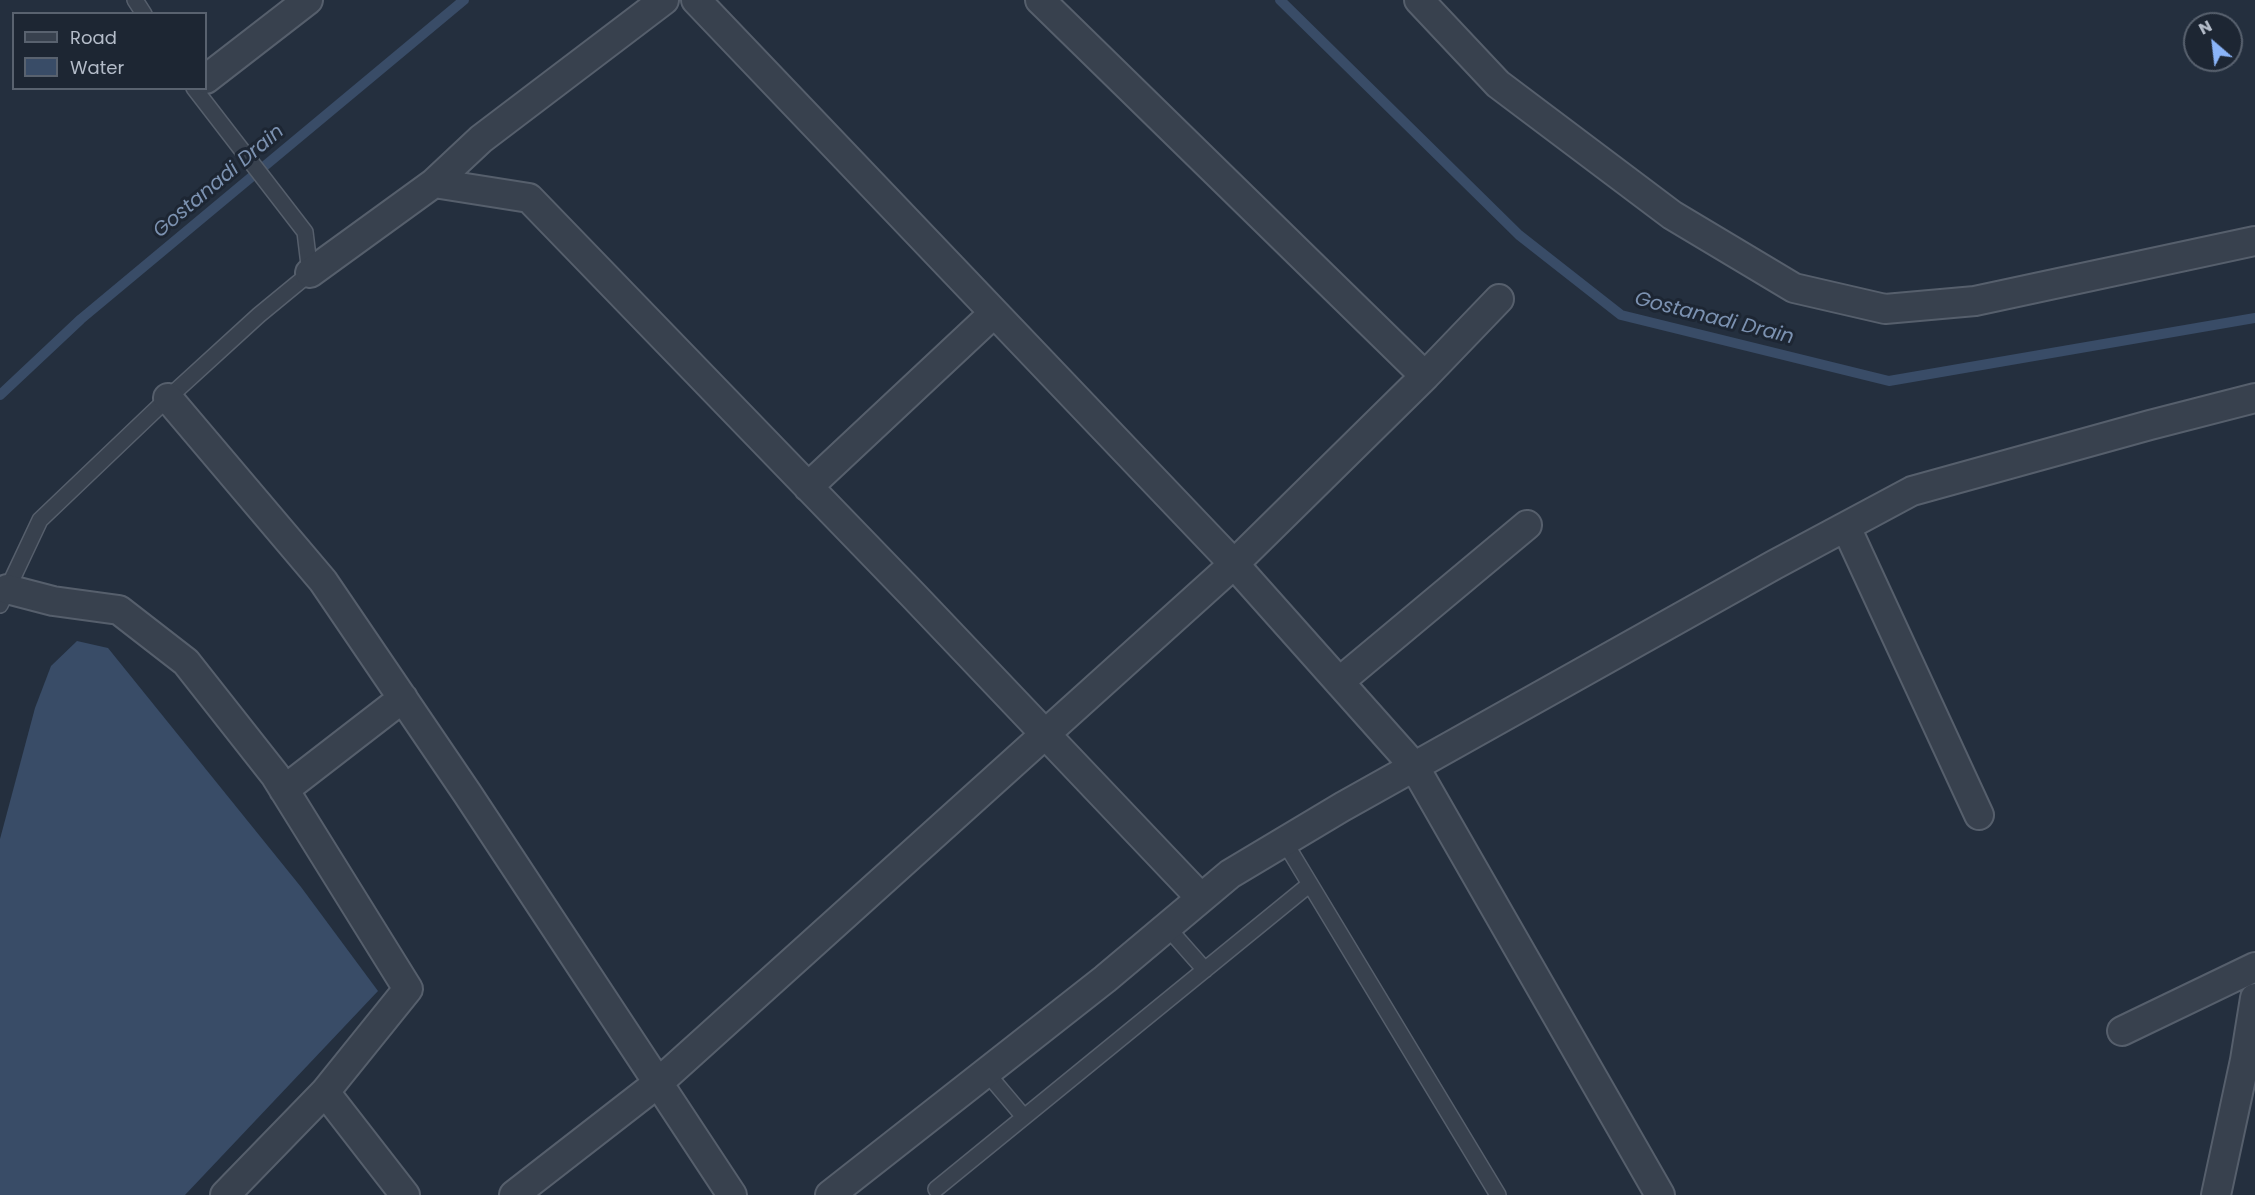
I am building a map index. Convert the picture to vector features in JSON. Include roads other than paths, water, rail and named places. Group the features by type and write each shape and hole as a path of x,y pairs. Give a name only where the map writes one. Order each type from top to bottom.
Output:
{"street":[{"path":"207,78 308,0"},
{"path":"310,273 434,183 482,139 664,0"},
{"path":"696,0 1234,564 1414,766 1660,1195"},
{"path":"1040,0 1425,376"},
{"path":"1419,0 1498,84 1672,215 1794,288 1885,309 1975,301 2255,241"},
{"path":"434,183 529,198 1201,898"},
{"path":"514,1195 658,1083 1234,564 1425,376 1499,299"},
{"path":"808,487 994,313"},
{"path":"168,398 323,581 732,1195"},
{"path":"830,1195 1105,979 1230,874 1414,766 1912,491 2255,398"},
{"path":"1339,682 1527,525"},
{"path":"1845,527 1979,815"},
{"path":"4,597 120,610 186,662 274,775 408,989 325,1092 225,1195"},
{"path":"284,790 403,698"},
{"path":"2122,1031 2255,967"},
{"path":"2216,1195 2245,1060 2255,998"},
{"path":"325,1092 405,1195"}],"lane":[{"path":"4,597 40,520 168,398 259,315 310,273 305,232 195,90"},
{"path":"1284,842 1498,1195"},
{"path":"936,1189 1310,884"},
{"path":"1167,927 1205,970"},
{"path":"986,1072 1024,1117"}],"water":[{"path":"77,641 108,648 301,887 378,991 185,1195 0,1195 0,839 35,708 51,666"}],"waterway":[{"name":"Gostanadi Drain","path":"0,395 81,319 464,0"},
{"name":"Gostanadi Drain","path":"1280,0 1519,235 1621,315 1889,381 2255,318"}]}
